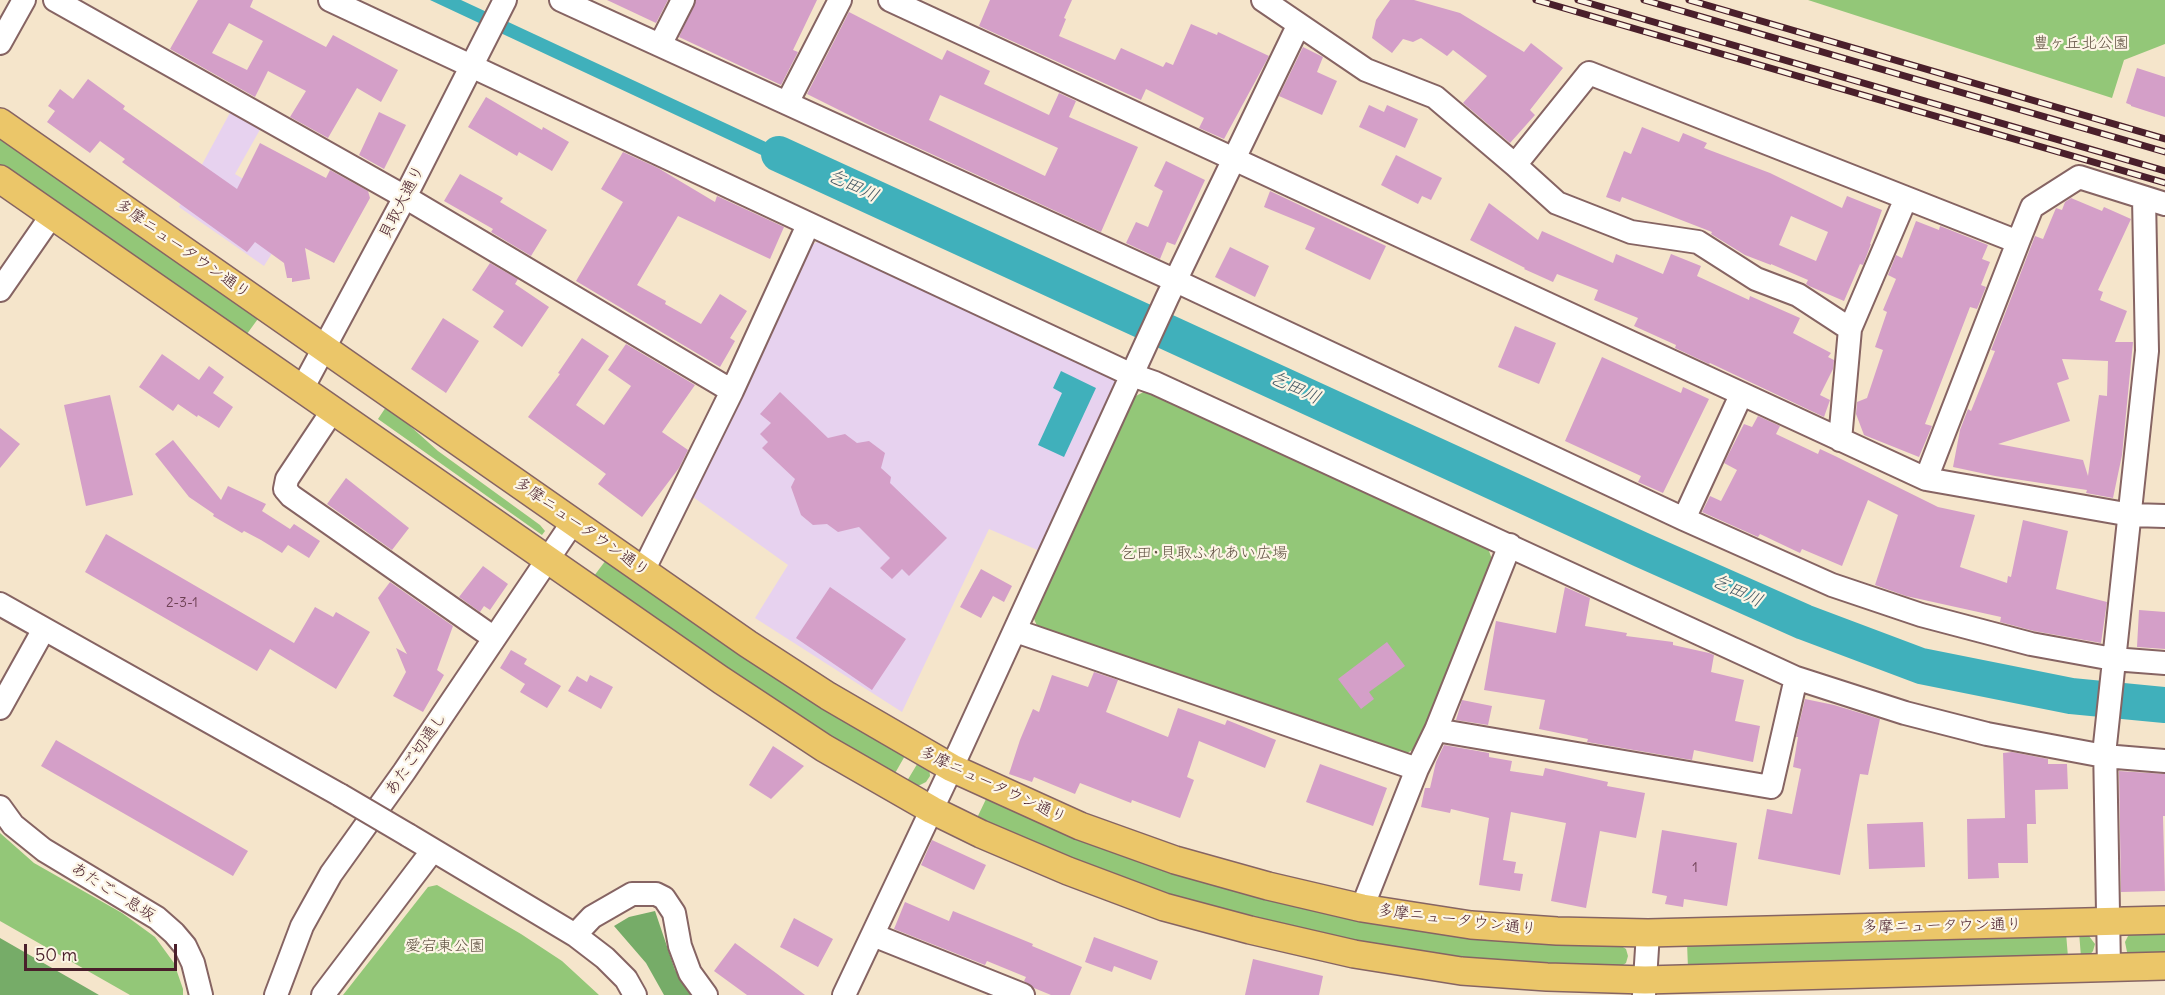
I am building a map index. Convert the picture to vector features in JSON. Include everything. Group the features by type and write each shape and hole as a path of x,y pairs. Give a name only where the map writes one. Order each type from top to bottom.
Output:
{"main road":[{"name":"多摩ニュータウン通り","path":"0,122 748,644 828,696 952,768 1080,826 1175,860 1268,886 1362,908 1471,925 1557,931 1648,933 2165,920"},
{"path":"0,179 721,681 815,742 932,810 981,834 1078,875 1164,907 1354,954 1461,971 1645,987 2165,966"}],"street":[{"path":"0,43 24,0"},
{"path":"55,0 405,197 732,391"},
{"path":"330,0 473,59 808,225 1137,365 1155,383 1796,678 1905,713 1987,734 2105,746 2165,761"},
{"name":"貝取大通り","path":"302,389 405,197 473,59 505,0"},
{"path":"561,0 787,103 1171,290 1832,585 1921,615 2031,644 2113,669 2165,663"},
{"path":"660,45 683,0"},
{"path":"787,103 840,0"},
{"path":"890,0 1926,479 2131,515 2165,516"},
{"path":"1263,0 1298,26 1366,70 1435,98 1557,203 1630,232 1698,242 1756,279 1798,296 1850,329"},
{"path":"844,995 952,768 1171,290 1298,26"},
{"path":"1515,165 1589,74 2018,242"},
{"path":"1926,479 2032,207 2079,177 2154,201 2156,353 2131,515 2105,746 2109,968"},
{"path":"1840,440 1850,329 1906,198"},
{"path":"0,290 52,214"},
{"path":"644,571 732,391 808,225"},
{"path":"1684,519 1741,394"},
{"path":"333,410 287,479 285,489 291,496 494,638"},
{"name":"あたご切通し","path":"276,995 302,926 331,874 404,772 573,522"},
{"path":"1362,908 1510,545"},
{"path":"0,604 340,795 575,935 612,965 626,979 635,995"},
{"path":"0,708 44,629"},
{"path":"1016,630 1417,769"},
{"path":"1436,730 1771,787 1796,678"},
{"name":"あたご一息坂","path":"0,807 13,825 44,850 150,914 174,933 185,946 193,963 201,995"},
{"path":"323,995 433,850"},
{"path":"575,935 592,917 632,894 656,894 664,898 674,913 680,946 690,973 706,995"},
{"path":"1645,987 1648,933"},
{"path":"873,935 1023,995"}],"shaded area":[{"path":"232,109 262,126 235,174 298,212 264,266 179,207"},
{"path":"825,238 1112,374 1120,387 1042,552 989,529 902,712 755,618 788,565 693,497 811,245"}],"green space":[{"name":"豊ヶ丘北公園","path":"1808,0 2165,0 2165,44 2124,60 2112,98"},
{"path":"0,137 260,316 244,338 0,167"},
{"name":"乞田･貝取ふれあい広場","path":"1153,387 1485,540 1493,562 1416,748 1402,756 1040,633 1032,614 1132,398"},
{"path":"386,407 438,451 540,525 545,531 542,535 378,419"},
{"path":"609,556 906,754 894,775 830,738 594,576"},
{"path":"919,761 929,767 930,776 926,782 918,786 907,781"},
{"path":"987,797 1171,869 1618,944 1626,949 1628,956 1626,963 1620,967 1466,960 1356,943 1255,920 1168,894 1070,858 977,818"},
{"path":"0,833 34,863 122,913 155,937 174,963 183,995 130,995 0,921"},
{"name":"愛宕東公園","path":"437,885 562,961 599,995 343,995 428,887"},
{"path":"655,911 675,970 691,995 664,995 646,963 614,926 629,917"},
{"path":"2165,931 2165,955 2136,956 2127,952 2125,942 2129,934"},
{"path":"2079,932 2086,932 2095,944 2088,957 2081,957"},
{"path":"2066,933 2068,957 1688,968 1687,943"},
{"path":"0,938 99,995 0,995"}],"water":[{"path":"430,0 461,0 826,170 819,182"},
{"path":"1061,371 1096,388 1064,457 1038,445 1062,393 1053,388"}],"building":[{"path":"198,0 253,0 250,7 326,47 333,35 398,70 381,102 357,88 328,138 290,117 306,91 268,71 255,97 170,49","holes":["229,23 263,41 247,70 212,53"]},
{"path":"607,0 668,0 656,23"},
{"path":"696,0 817,0 793,50 798,52 781,85 679,37"},
{"path":"990,0 1072,0 1059,36 1115,60 1121,48 1163,67 1166,62 1173,65 1191,24 1217,35 1218,32 1269,56 1224,139 1199,128 1204,118 1146,89 1141,100 979,26"},
{"path":"1390,0 1414,0 1460,13 1524,52 1531,43 1563,68 1530,110 1535,115 1510,143 1463,103 1487,76 1453,50 1447,56 1421,38 1413,42 1403,39 1392,53 1372,38 1376,20"},
{"path":"849,12 942,60 947,50 990,71 984,84 1049,115 1059,93 1076,101 1069,117 1138,147 1101,232 875,128 807,94","holes":["940,95 1058,148 1045,176 929,120"]},
{"path":"1303,47 1323,57 1317,72 1337,81 1322,115 1279,96"},
{"path":"2137,68 2165,77 2165,117 2126,103"},
{"path":"88,79 125,106 123,109 237,189 260,143 326,178 330,170 368,191 370,198 334,263 305,248 310,279 292,282 292,278 287,278 284,263 255,242 247,252 122,162 125,159 100,141 90,153 47,122 55,111 48,106 60,89 73,99"},
{"path":"486,97 542,130 543,127 569,142 552,171 519,152 517,156 468,127"},
{"path":"1369,105 1384,112 1387,105 1418,119 1405,148 1359,127"},
{"path":"379,112 406,125 384,169 359,155"},
{"path":"1642,127 1679,142 1683,133 1707,143 1704,148 1770,173 1842,208 1847,196 1882,210 1863,265 1860,264 1844,301 1809,286 1806,284 1808,280 1745,255 1711,234 1712,232 1622,197 1620,202 1606,197 1624,151 1631,154","holes":["1791,216 1828,232 1816,261 1779,245"]},
{"path":"623,152 658,168 715,202 717,196 784,227 770,259 678,216 637,285 701,324 720,294 747,311 730,338 735,341 720,367 576,281 623,202 601,189"},
{"path":"1396,155 1442,178 1431,200 1422,196 1418,204 1381,185"},
{"path":"1166,161 1205,180 1175,245 1167,242 1160,259 1126,243 1136,222 1148,227 1163,191 1154,186"},
{"path":"460,174 503,198 500,202 547,230 531,256 491,232 493,229 444,201"},
{"path":"1270,191 1386,246 1370,280 1305,249 1315,228 1264,207"},
{"path":"2071,198 2102,211 2104,207 2131,219 2098,290 2103,292 2100,300 2127,311 2115,342 2133,342 2122,455 2113,498 2086,493 2087,490 1953,467 1960,430 1968,409 1971,411 1995,351 1991,350 2035,236 2043,239 2056,208 2062,210 2065,202","holes":["2062,359 2108,361 2107,396 2099,395 2088,476 2083,460 1998,444 2070,421 2057,383 2069,379"]},
{"path":"1489,203 1538,240 1542,231 1613,263 1616,254 1663,274 1671,254 1701,266 1697,276 1749,300 1750,296 1800,318 1793,333 1831,353 1828,357 1834,360 1833,369 1820,395 1830,400 1824,417 1675,348 1676,345 1634,326 1638,318 1594,300 1598,290 1557,274 1553,282 1470,240"},
{"path":"1916,221 1939,230 1940,226 1988,245 1982,259 1990,262 1981,285 1986,287 1977,309 1970,307 1925,424 1932,426 1919,457 1864,435 1856,414 1857,402 1867,398 1883,350 1875,347 1887,312 1883,310 1896,279 1888,275 1896,255 1902,258"},
{"path":"1230,247 1269,266 1255,297 1215,277"},
{"path":"490,263 518,279 515,284 549,307 522,347 493,327 504,311 472,290"},
{"path":"443,318 479,341 446,393 411,369"},
{"path":"1515,326 1556,343 1539,384 1498,367"},
{"path":"582,338 609,356 576,405 604,425 631,386 608,370 626,344 695,385 662,432 688,450 679,468 642,517 598,484 606,474 528,417 560,374 558,373"},
{"path":"162,354 199,380 209,366 224,377 213,393 233,407 219,428 178,404 173,411 139,387"},
{"path":"1602,357 1681,393 1683,387 1709,399 1663,493 1638,482 1641,476 1565,441"},
{"path":"780,392 828,438 845,434 857,443 869,441 885,453 881,468 891,477 890,483 947,538 909,576 902,569 892,579 880,568 890,558 859,527 838,532 827,524 813,525 801,515 791,487 795,479 762,448 768,442 760,434 771,423 760,414"},
{"path":"110,395 133,495 86,506 64,405"},
{"path":"1758,416 1780,426 1776,434 1818,454 1820,449 1938,507 1975,515 1960,567 2007,583 2008,576 2011,577 2023,520 2068,531 2056,589 2107,602 2101,643 2034,631 2000,622 2001,617 1906,596 1875,585 1898,515 1868,500 1842,566 1802,549 1800,553 1760,534 1758,537 1702,512 1710,496 1721,501 1737,470 1724,463 1744,424 1752,427"},
{"path":"0,428 20,444 0,468"},
{"path":"173,440 221,500 228,486 266,504 262,511 290,529 294,524 320,541 309,558 288,545 282,553 244,531 242,533 213,516 214,514 189,497 155,454"},
{"path":"346,478 409,528 392,550 327,504"},
{"path":"106,534 294,643 315,607 333,617 336,612 370,632 336,689 270,649 257,671 85,572"},
{"path":"483,566 508,584 490,610 484,606 480,612 459,597"},
{"path":"981,569 1012,586 1004,602 993,596 981,618 960,607"},
{"path":"390,582 453,626 437,670 444,675 423,712 393,696 406,672 396,648 407,654 378,598"},
{"path":"830,587 906,639 872,690 796,638"},
{"path":"1565,587 1590,598 1585,626 1627,633 1626,636 1673,642 1673,645 1709,653 1714,655 1711,672 1744,680 1735,721 1760,726 1753,762 1694,750 1692,760 1587,742 1588,739 1539,729 1545,700 1484,690 1496,621 1556,633"},
{"path":"2139,610 2165,612 2165,649 2137,647"},
{"path":"1387,642 1405,666 1369,692 1374,699 1361,709 1338,679"},
{"path":"511,650 527,659 524,664 561,686 547,708 520,692 525,684 500,668"},
{"path":"1094,672 1118,680 1106,712 1168,737 1178,708 1225,725 1227,720 1276,740 1265,768 1199,741 1187,777 1194,780 1180,818 1132,800 1131,803 1080,783 1075,794 1034,777 1032,782 1009,774 1033,709 1039,712 1052,675 1088,687"},
{"path":"590,675 613,687 601,709 568,691 577,676 587,682"},
{"path":"1805,699 1880,719 1868,775 1860,774 1840,875 1758,859 1767,809 1792,814 1801,769 1793,767 1798,737 1796,737"},
{"path":"1462,700 1492,706 1488,725 1456,720"},
{"path":"56,740 248,851 233,876 41,766"},
{"path":"1444,745 1489,753 1489,757 1512,761 1510,771 1543,776 1545,768 1608,782 1607,786 1645,793 1636,838 1600,831 1586,908 1551,901 1566,823 1511,812 1503,860 1516,862 1514,873 1523,874 1520,891 1479,885 1489,818 1451,809 1450,813 1421,807 1425,788 1430,788 1436,762"},
{"path":"773,746 804,766 771,799 749,785"},
{"path":"2012,752 2048,759 2048,764 2067,764 2068,789 2035,790 2036,824 2027,824 2028,863 1998,863 1999,878 1968,879 1967,819 2005,818 2003,753"},
{"path":"1320,764 1387,788 1373,826 1306,802"},
{"path":"2119,771 2165,774 2165,816 2163,816 2165,891 2121,892"},
{"path":"1923,822 1925,867 1869,869 1867,824"},
{"path":"1662,830 1737,843 1727,906 1684,899 1683,907 1665,904 1667,896 1652,893"},
{"path":"932,840 986,865 974,890 921,865"},
{"path":"905,902 949,921 953,911 1082,967 1070,995 1051,995 1024,981 1026,977 987,961 985,965 894,929"},
{"path":"794,918 833,939 818,967 780,947"},
{"path":"1094,937 1158,961 1151,980 1114,966 1112,972 1085,962"},
{"path":"735,943 805,995 747,995 714,971"},
{"path":"1253,959 1323,976 1319,995 1245,995"}],"waterway":[{"name":"乞田川","path":"779,154 1804,622 1921,666 2071,696 2165,705"}],"railway":[{"path":"1536,0 2165,183"},
{"path":"1578,0 2165,171"},
{"path":"1644,0 2165,152"},
{"path":"1689,0 2165,139"}]}
